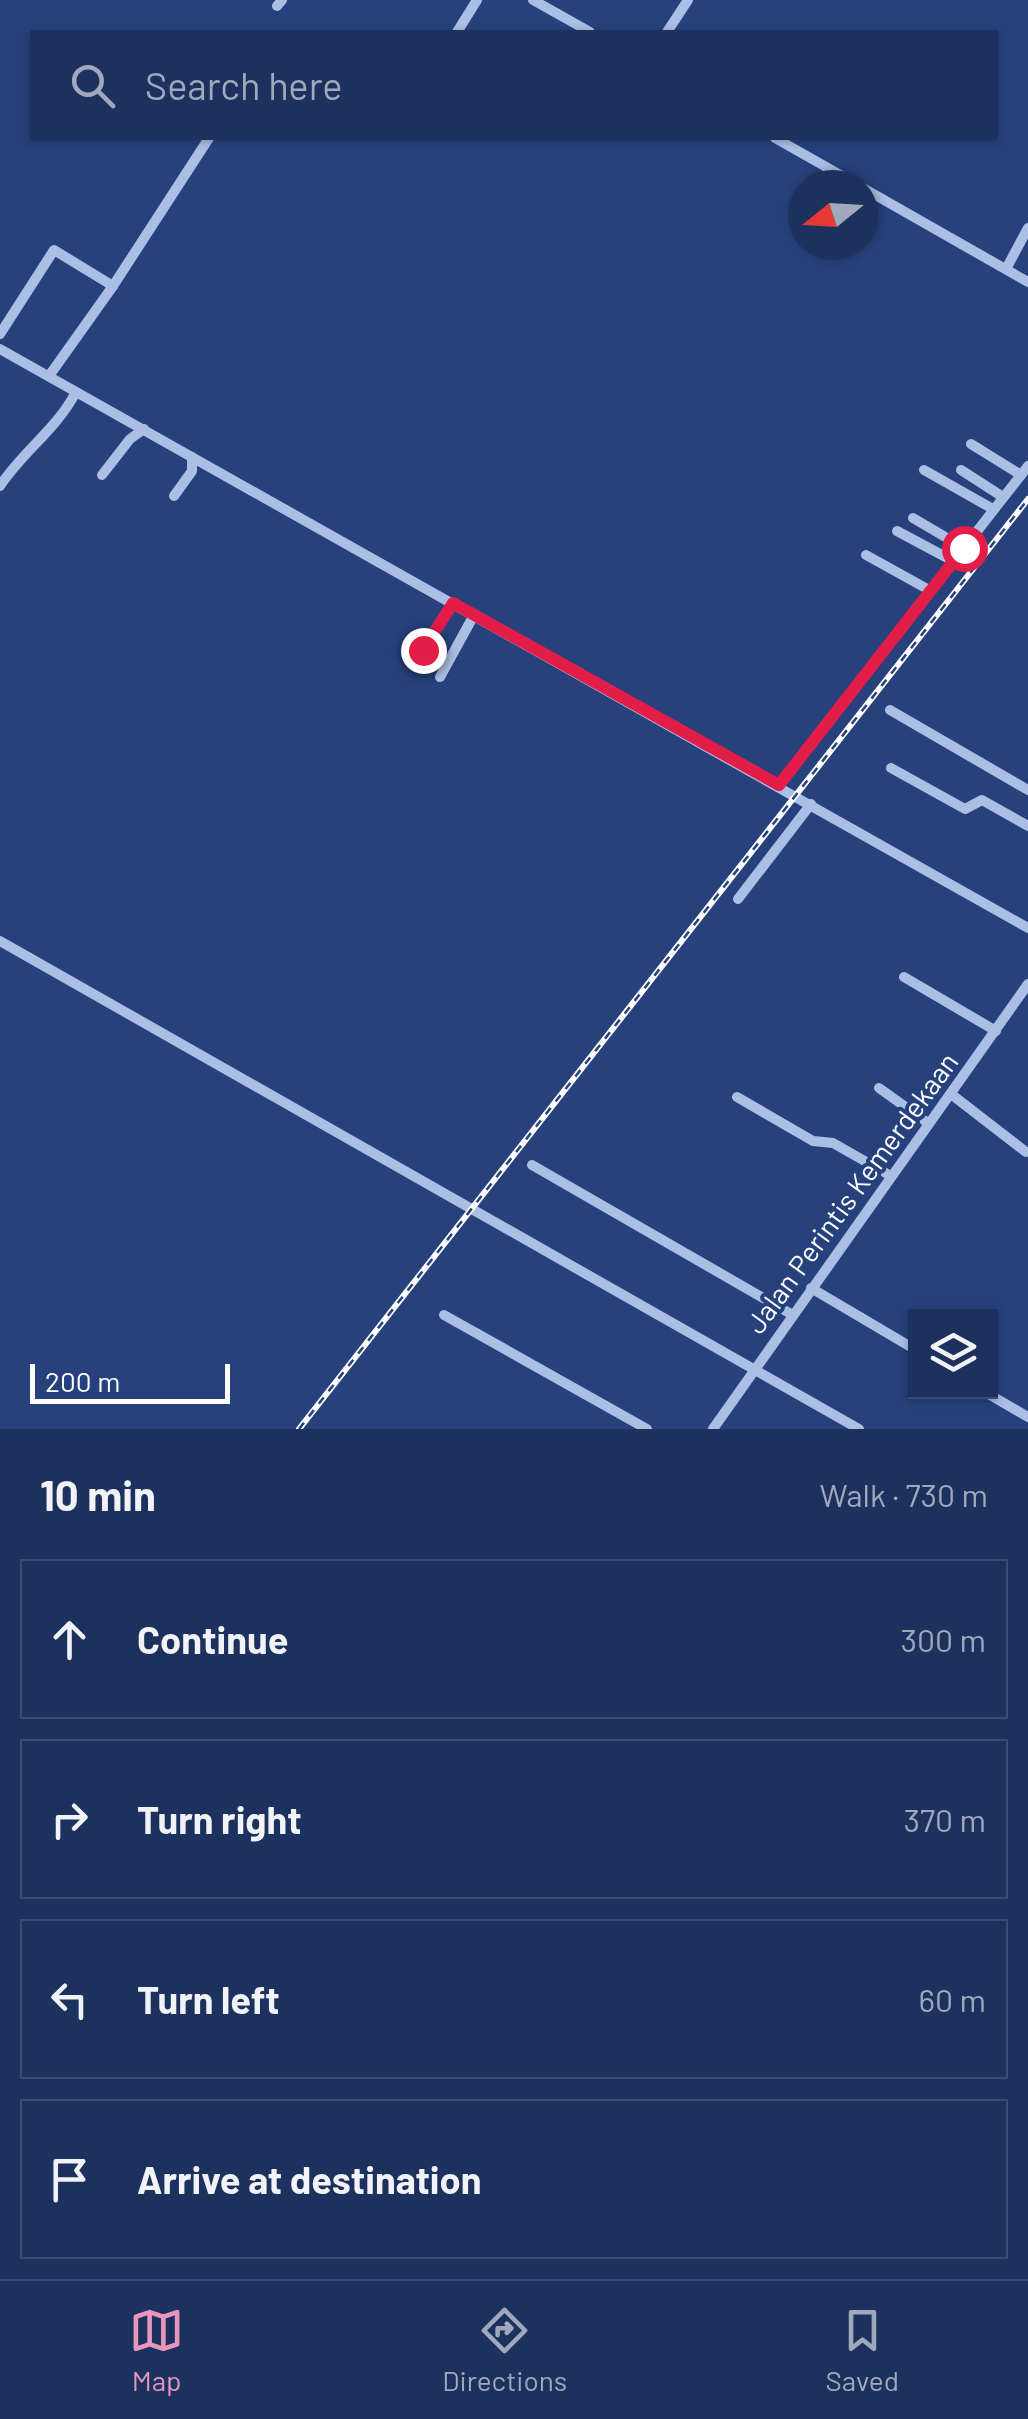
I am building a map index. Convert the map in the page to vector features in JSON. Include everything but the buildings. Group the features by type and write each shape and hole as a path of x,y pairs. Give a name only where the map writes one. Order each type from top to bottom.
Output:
{"street":[{"path":"458,30 476,0"},
{"path":"533,0 586,30"},
{"path":"669,30 688,0"},
{"path":"49,376 208,140"},
{"path":"779,140 832,170"},
{"path":"878,196 1028,282"},
{"path":"1006,269 1028,228"},
{"path":"0,334 54,250 113,286"},
{"path":"0,349 1028,928"},
{"path":"0,486 17,461 60,424 76,392"},
{"path":"102,475 130,438 144,430"},
{"path":"779,785 1024,470 971,444"},
{"path":"174,496 190,473 192,457"},
{"path":"924,470 994,509"},
{"path":"962,470 1003,497"},
{"path":"914,518 964,548"},
{"path":"897,530 955,562"},
{"path":"866,556 931,591"},
{"path":"423,650 453,603"},
{"path":"440,677 474,616"},
{"path":"890,710 1028,790"},
{"path":"891,768 967,810 982,800 1028,826"},
{"path":"738,900 811,804"},
{"path":"0,941 860,1429"},
{"path":"904,977 996,1031"},
{"name":"Jalan Perintis Kemerdekaan","path":"713,1429 1028,984"},
{"path":"880,1088 928,1122"},
{"path":"950,1094 1026,1152"},
{"path":"737,1097 812,1142 833,1142 891,1176"},
{"path":"532,1165 791,1314"},
{"path":"811,1288 908,1345"},
{"path":"444,1314 647,1429"},
{"path":"997,1399 1028,1417"}],"railway":[{"path":"299,1429 1028,499"}],"route":[{"path":"423,650 453,603 779,785 964,548"}]}
